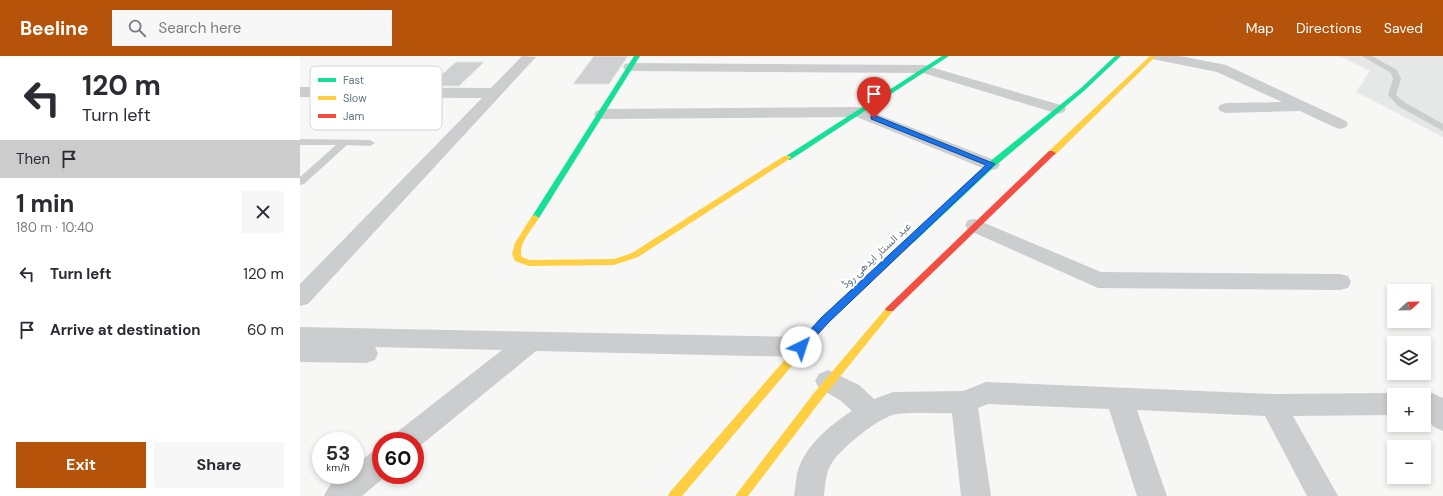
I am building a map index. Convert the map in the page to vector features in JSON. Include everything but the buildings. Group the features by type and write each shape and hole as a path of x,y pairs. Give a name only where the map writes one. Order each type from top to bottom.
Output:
{"main road":[{"path":"633,61 602,114 515,250 516,256 520,260 530,262 614,262 625,260 946,56"},
{"name":"عبد الستار ایدھی روڈ","path":"674,496 795,353 825,320 991,164 1083,89 1118,56"},
{"path":"741,496 828,381 900,298 1153,56"}],"street":[{"path":"1157,56 1221,68 1340,124"},
{"path":"300,298 528,57"},
{"path":"633,61 924,69 1058,109"},
{"path":"300,92 310,92"},
{"path":"442,93 494,93"},
{"path":"1226,108 1304,107"},
{"path":"602,114 859,112 991,164"},
{"path":"976,225 1098,280 1340,282"},
{"path":"300,336 524,347 795,353"},
{"path":"300,352 524,347"},
{"path":"418,432 524,347"},
{"path":"828,381 850,393 871,413"},
{"path":"809,496 812,473 823,452 846,430 871,413 893,403 964,402 986,393 1273,405 1387,404"},
{"path":"1119,398 1152,496"},
{"path":"964,402 976,496"},
{"path":"1273,405 1322,496"},
{"path":"339,496 372,469"}],"lane":[{"path":"1366,56 1394,72 1397,79 1392,95 1401,104 1443,128"},
{"path":"300,142 370,143"},
{"path":"300,182 344,143"}],"shaded area":[{"path":"1339,56 1443,56 1443,137 1356,92 1370,71"}],"traffic: fast":[{"path":"535,218 637,56"},
{"path":"787,158 946,56"},
{"path":"910,241 991,165 1083,89 1118,56"}],"traffic: slow":[{"path":"1052,153 1153,56"},
{"path":"535,218 519,243 516,254 518,259 529,263 614,262 635,255 787,158"},
{"path":"674,496 825,320 910,241"},
{"path":"741,496 818,396 890,309"}],"traffic: jam":[{"path":"890,309 1052,153"}],"route":[{"path":"801,347 825,320 991,164 874,118"}]}
